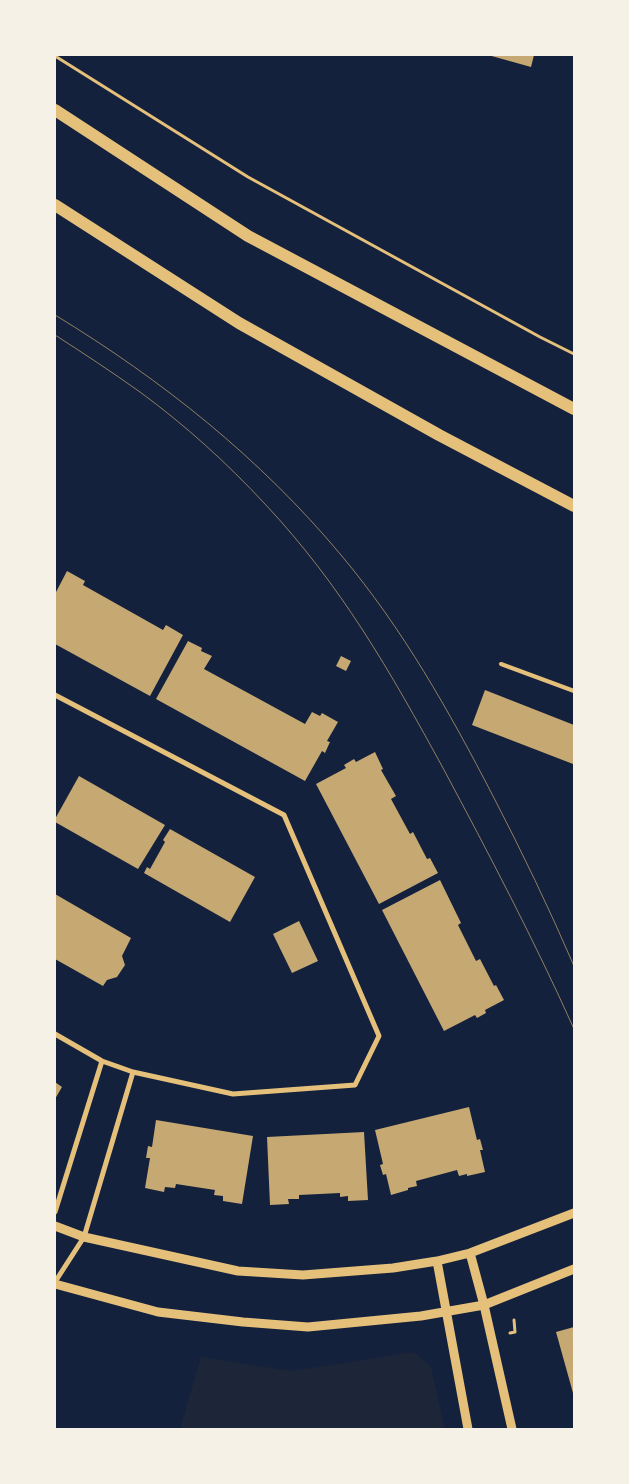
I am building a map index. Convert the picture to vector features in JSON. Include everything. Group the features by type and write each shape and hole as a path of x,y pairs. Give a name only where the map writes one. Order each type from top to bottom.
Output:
{"main road":[{"path":"55,110 248,236 574,408"},
{"path":"55,205 239,323 439,435 574,506"}],"street":[{"path":"55,695 284,815 379,1036 355,1085 233,1094 133,1072 102,1061 55,1034"},
{"path":"55,1212 102,1061"},
{"path":"133,1072 84,1237 55,1283 158,1312 308,1327 448,1312 484,1305 574,1269"},
{"path":"55,1226 84,1237 238,1271 303,1275 393,1268 437,1261 470,1253 574,1213"},
{"path":"470,1253 484,1305 512,1429"},
{"path":"437,1261 448,1312 468,1429"}],"lane":[{"path":"500,664 574,691"}],"path":[{"path":"55,56 248,177 574,354"},
{"path":"510,1333 515,1332 514,1320"}],"shaded area":[{"path":"414,1352 431,1367 445,1429 180,1429 201,1357 291,1371"}],"building":[{"path":"488,55 534,55 531,67"},
{"path":"67,571 85,581 83,585 163,630 166,625 183,635 150,696 55,644 55,594"},
{"path":"188,641 202,648 201,651 212,656 204,669 305,724 312,712 320,716 322,713 338,722 327,741 330,742 325,753 322,751 305,781 156,699"},
{"path":"341,656 351,661 346,671 336,666"},
{"path":"485,690 574,725 573,764 472,725"},
{"path":"375,752 383,769 381,770 396,796 391,799 410,834 413,832 427,859 430,858 438,873 379,904 316,784 346,768 344,765 354,759 356,762"},
{"path":"79,776 165,825 138,869 55,822"},
{"path":"170,829 255,877 230,922 144,873 147,867 150,869"},
{"path":"440,880 461,923 458,925 476,961 480,959 494,986 496,985 504,1000 485,1010 486,1013 477,1018 475,1015 444,1031 382,910"},
{"path":"55,894 131,938 122,956 125,965 117,977 107,980 103,986 55,959"},
{"path":"299,921 318,961 292,973 273,934"},
{"path":"55,1082 62,1087 55,1099"},
{"path":"469,1107 477,1140 480,1139 483,1150 480,1150 485,1172 459,1176 457,1170 416,1181 417,1186 391,1195 386,1174 383,1175 380,1165 383,1164 375,1130"},
{"path":"156,1120 253,1136 242,1204 223,1201 223,1196 214,1195 215,1190 176,1184 175,1188 165,1187 164,1192 145,1188 150,1158 146,1158 148,1146 152,1147"},
{"path":"364,1132 368,1200 348,1201 348,1196 340,1197 340,1193 299,1195 299,1199 288,1199 289,1204 270,1205 267,1137"},
{"path":"574,1327 574,1393 573,1393 556,1332"}],"tram line":[{"path":"55,315 133,366 208,423 277,486 310,520 364,583 405,641 459,733 525,859 574,966"},
{"path":"55,335 140,392 205,445 265,504 292,535 341,598 383,663 460,800 511,897 574,1029"}]}
